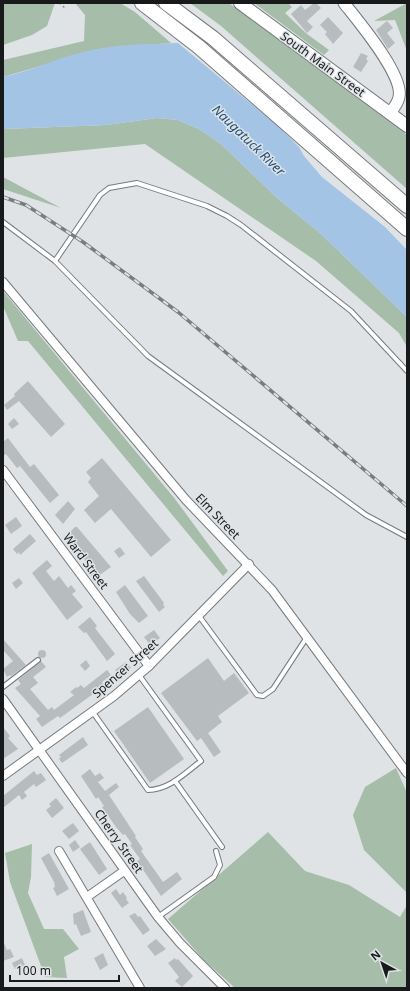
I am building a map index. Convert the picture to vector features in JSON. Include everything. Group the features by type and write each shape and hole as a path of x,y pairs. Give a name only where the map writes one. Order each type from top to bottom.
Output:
{"highway":[{"path":"142,3 199,47 407,229"},
{"path":"166,3 218,42 407,206"}],"main road":[{"name":"South Main Street","path":"240,3 407,126"}],"street":[{"path":"344,3 381,52 398,84 400,97 390,113"},
{"name":"Elm Street","path":"3,282 186,500 249,564 272,590 407,772"},
{"name":"Ward Street","path":"3,470 149,666"},
{"name":"Spencer Street","path":"3,776 139,675 249,564"},
{"name":"Cherry Street","path":"3,699 158,917 180,943 224,988"},
{"path":"59,851 140,988"},
{"path":"87,897 124,871"}],"lane":[{"path":"55,261 100,195 109,188 137,183 151,186 207,206 241,225 351,311 407,371"},
{"path":"3,222 55,261 148,356 366,515 407,537"},
{"path":"199,616 257,695 263,696 273,689 306,637"},
{"path":"3,687 38,660"},
{"path":"92,711 148,790 159,790 175,781 201,761 139,675"},
{"path":"175,781 222,847"},
{"path":"158,917 214,877 220,865 216,851"}],"path":[{"path":"59,3 65,8"}],"green space":[{"path":"3,3 55,3 47,26 32,35 3,45"},
{"path":"75,3 120,3 135,12 171,43 98,49 3,77 3,60 84,41 85,15"},
{"path":"190,3 229,3 407,135 407,189 221,26"},
{"path":"254,3 288,3 292,7 285,13 307,34 329,50 324,55"},
{"path":"407,3 407,51 395,20 374,21"},
{"path":"157,118 178,120 199,129 221,144 276,197 320,233 407,317 407,347 399,333 316,261 145,144 3,158 3,129 106,125"},
{"path":"3,177 61,208 3,189"},
{"path":"3,291 175,499 228,571 223,576 28,341 18,341 3,306"},
{"path":"396,768 407,793 407,893 364,850 353,815 365,787"},
{"path":"268,832 305,871 349,885 400,917 407,905 407,988 235,988 204,960 168,919"},
{"path":"32,844 31,877 28,893 44,929 63,929 79,949 64,957 67,978 45,977 10,882 5,853"}],"water":[{"name":"Naugatuck River","path":"178,43 278,126 299,147 304,156 322,177 385,227 407,250 407,317 320,233 276,197 221,144 199,129 178,120 157,118 106,125 3,129 3,77 86,51 128,45"}],"building":[{"path":"314,3 321,8 307,21 313,27 307,33 291,14 301,5 305,10"},
{"path":"328,17 343,33 333,44 325,34 327,32 320,25"},
{"path":"387,21 393,28 387,33 395,43 388,49 376,30"},
{"path":"361,53 368,56 366,59 368,61 361,72 353,67"},
{"path":"28,381 65,424 51,437 19,401 7,410 4,405 15,396 14,394"},
{"path":"14,418 19,424 12,429 8,424"},
{"path":"8,438 30,467 34,464 59,495 50,503 20,466 17,468 6,454 3,456 3,442"},
{"path":"102,458 171,540 151,557 111,509 95,523 84,510 99,496 88,482 91,478 86,472"},
{"path":"68,501 75,509 63,524 55,515"},
{"path":"16,517 22,526 11,534 5,525"},
{"path":"75,527 77,527 111,567 94,579 89,572 91,570 83,557 65,537"},
{"path":"30,534 36,541 20,555 19,552 17,554 13,549"},
{"path":"120,547 125,554 119,558 114,551"},
{"path":"47,560 52,566 46,571 54,581 59,576 68,588 71,585 76,591 72,594 83,607 67,620 32,573"},
{"path":"144,576 164,603 163,605 165,607 159,612 136,581"},
{"path":"19,578 23,583 16,589 12,583"},
{"path":"125,585 148,616 139,623 130,614 116,592"},
{"path":"90,617 97,626 95,628 115,654 107,661 86,632 84,633 78,627"},
{"path":"154,630 160,638 150,645 144,637"},
{"path":"3,639 26,665 11,676 10,675 7,677 3,669 13,661 3,650"},
{"path":"40,650 44,650 46,654 44,658 40,658 38,656 38,652"},
{"path":"208,658 224,681 234,673 249,693 218,716 222,722 208,733 221,752 214,757 201,738 197,741 161,693"},
{"path":"86,660 90,666 85,671 80,665"},
{"path":"41,661 46,667 33,677 38,683 30,689 48,710 52,707 54,710 74,695 70,692 76,687 77,688 81,685 84,688 107,670 111,675 102,682 104,687 94,695 93,694 60,718 58,716 42,727 36,719 40,716 15,688 21,684 18,680"},
{"path":"126,662 131,668 119,676 115,670"},
{"path":"148,707 184,759 150,783 114,731"},
{"path":"3,727 10,736 8,738 18,749 3,759"},
{"path":"83,737 88,745 62,763 59,759 61,757 59,755"},
{"path":"90,769 95,776 100,773 104,778 98,782 105,791 116,783 119,787 109,795 136,836 135,837 143,849 141,851 163,882 177,872 182,879 161,896 137,861 140,859 130,845 132,844 125,834 123,835 116,827 102,807 104,806 98,797 96,799 81,776"},
{"path":"34,771 37,775 41,773 46,780 36,787 34,784 24,792 27,796 22,800 19,795 3,808 3,796"},
{"path":"56,798 64,808 52,818 46,810 51,806 49,804"},
{"path":"73,823 79,831 69,839 62,831"},
{"path":"75,840 80,847 73,852 69,845"},
{"path":"90,842 107,869 99,875 80,849"},
{"path":"49,853 69,889 57,896 53,888 55,887 54,882 41,858"},
{"path":"116,889 120,895 123,892 129,903 122,908 111,893"},
{"path":"83,910 91,932 81,936 76,924 74,925 73,914"},
{"path":"135,913 138,917 140,916 150,930 143,935 129,916"},
{"path":"156,939 166,949 155,956 147,946"},
{"path":"3,941 7,950 10,949 14,957 3,961"},
{"path":"103,953 108,965 100,970 94,958"},
{"path":"22,958 25,965 15,969 12,963"},
{"path":"175,958 176,960 178,959 193,976 182,987 175,981 179,977 168,963"}],"railway":[{"path":"3,197 26,205 83,242 178,312 407,506"}]}
